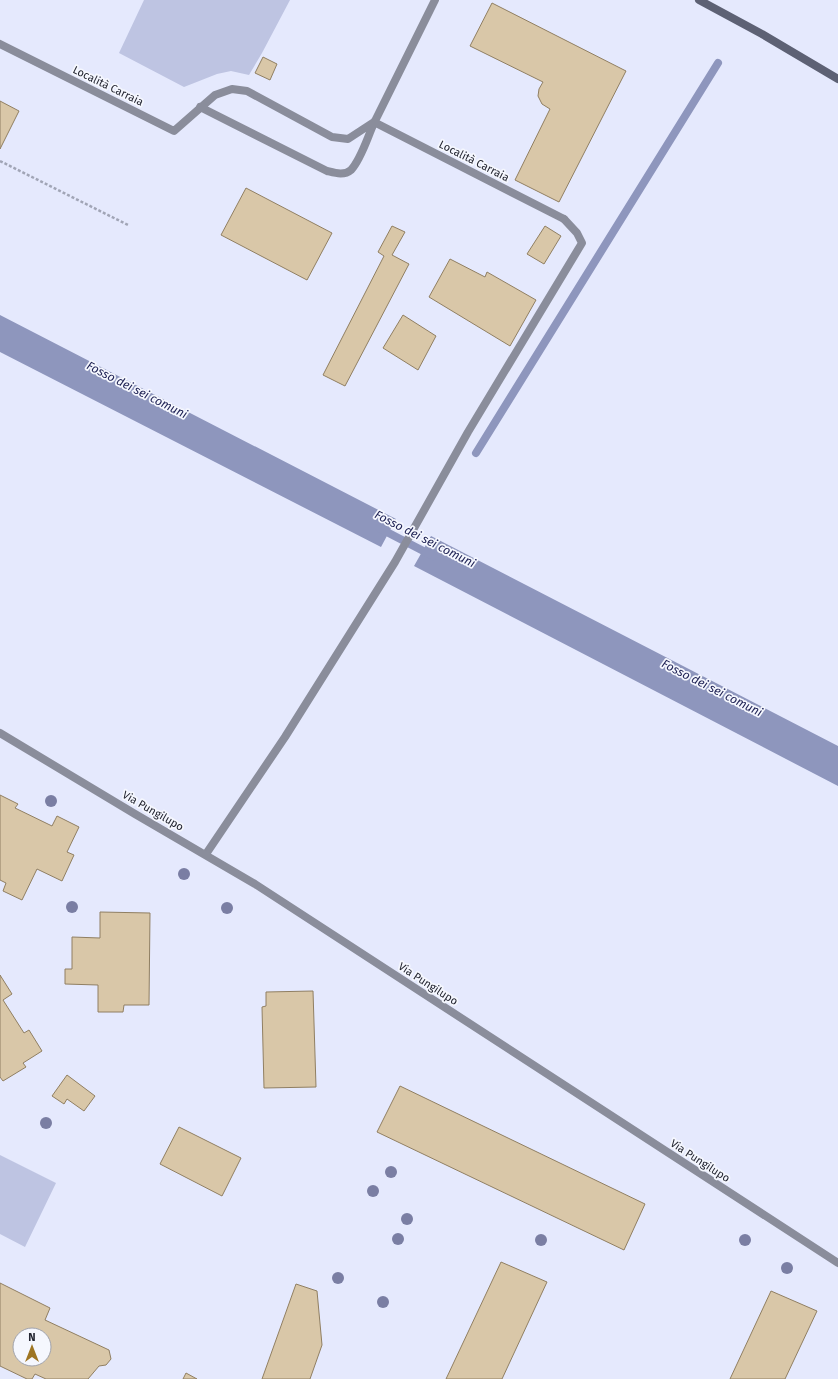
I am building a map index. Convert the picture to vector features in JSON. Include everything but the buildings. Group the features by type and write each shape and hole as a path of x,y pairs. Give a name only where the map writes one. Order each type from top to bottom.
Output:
{"main road":[{"path":"699,0 762,34 838,79"}],"street":[{"path":"200,107 328,171 345,173 350,170 358,158 374,122 435,0"},
{"name":"Località Carraia","path":"0,44 174,131 215,95 232,89 247,92 332,137 348,139 374,122 564,219 577,233 582,243 468,432 395,562 285,737 206,854"},
{"name":"Via Pungilupo","path":"0,732 135,814 206,854 255,884 838,1264"}],"path":[{"path":"0,161 128,226"}],"shaded area":[{"path":"144,0 290,0 249,75 231,71 217,74 184,87 119,53"},
{"path":"0,1155 56,1183 25,1247 0,1234"}],"water":[{"path":"0,315 396,519 381,547 0,352"},
{"path":"431,536 838,746 838,786 414,566"}],"waterway":[{"path":"476,453 718,63"},
{"name":"Fosso dei sei comuni","path":"379,528 433,556"}]}
